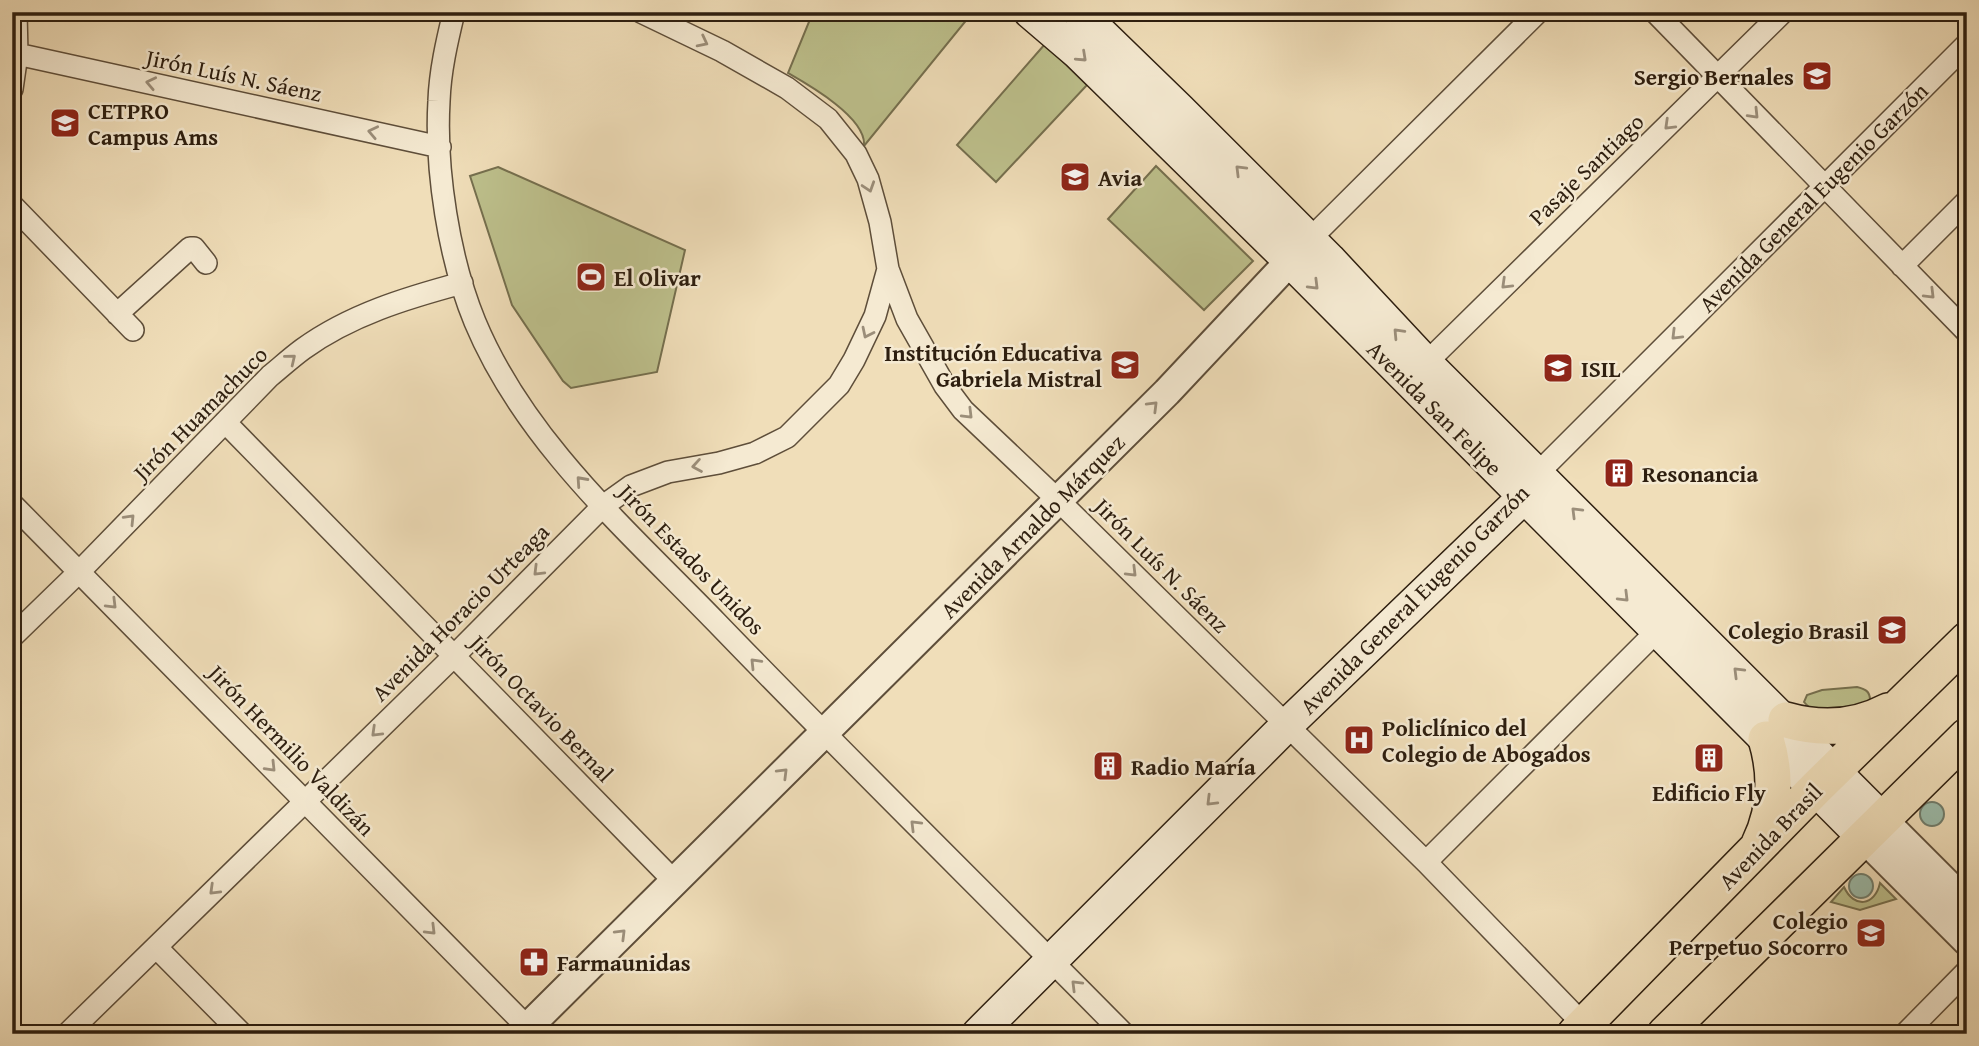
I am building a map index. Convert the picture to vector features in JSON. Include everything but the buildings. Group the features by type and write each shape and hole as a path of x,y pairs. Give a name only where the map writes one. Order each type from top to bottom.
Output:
{"main road":[{"name":"Avenida San Felipe","path":"1030,12 1426,363 1657,631 1776,730"},
{"name":"Avenida San Felipe","path":"1079,12 1180,110 1300,250 1874,829"},
{"name":"Avenida General Eugenio Garzón","path":"978,1034 1531,485"},
{"name":"Avenida Brasil","path":"1580,1030 1825,779 1967,640"},
{"path":"1756,851 1767,825 1773,797 1772,763 1776,730 1847,725 1880,715 1903,702"},
{"path":"1665,1034 1967,736"}],"street":[{"path":"12,89 17,54 16,12"},
{"name":"Jirón Estados Unidos","path":"454,12 444,56 439,101 443,196 461,283 475,322 511,390 531,421 603,506 823,733 1124,1034"},
{"name":"Jirón Luís N. Sáenz","path":"641,12 722,51 776,82 828,119 856,154 868,180 880,222 888,269 907,318 945,386 963,410 1058,499 1426,862 1580,1030"},
{"name":"Avenida Arnaldo Márquez","path":"527,1032 674,881 1167,392 1300,250 1538,12"},
{"path":"1655,12 1967,331"},
{"name":"Pasaje Santiago","path":"1426,363 1783,12"},
{"name":"Avenida General Eugenio Garzón","path":"1531,485 1967,44"},
{"name":"Jirón Luís N. Sáenz","path":"17,54 440,147"},
{"path":"1902,266 1967,201"},
{"path":"12,205 133,330"},
{"path":"117,314 190,247 194,248 206,263"},
{"name":"Avenida Horacio Urteaga","path":"67,1034 454,656 603,506 631,486 668,472 755,453 788,437 839,386 875,316 888,269"},
{"name":"Jirón Huamachuco","path":"12,637 270,376 304,348 339,326 377,309 461,283"},
{"name":"Jirón Octavio Bernal","path":"225,422 674,881"},
{"name":"Jirón Hermilio Valdizán","path":"12,504 527,1032"},
{"path":"1426,862 1657,631"},
{"path":"1874,829 1967,904"},
{"path":"1874,829 1967,941"},
{"path":"156,947 242,1034"},
{"path":"1905,1034 1967,971"}],"green space":[{"path":"813,12 973,12 864,146 862,135 847,114 822,94 788,73"},
{"path":"1045,44 1087,85 996,182 957,145"},
{"path":"1156,166 1253,261 1204,310 1108,219"},
{"name":"El Olivar","path":"498,167 685,250 657,372 571,388 563,381 512,305 470,176"},
{"path":"1857,687 1867,691 1870,700 1853,708 1819,711 1804,702 1807,695 1822,690"},
{"path":"1880,883 1896,899 1860,910 1831,902 1844,887 1853,899 1864,902 1874,896"}],"shaded area":[{"path":"1932,802 1940,806 1944,814 1940,822 1932,826 1924,822 1920,814 1924,806"},
{"path":"1861,874 1869,878 1873,886 1869,894 1861,898 1853,894 1849,886 1853,878"}],"place":[{"name":"Sergio Bernales","path":"1817,76"},
{"name":"CETPRO Campus Ams","path":"65,123"},
{"name":"Avia","path":"1075,177"},
{"name":"El Olivar","path":"591,277"},
{"name":"Institución Educativa Gabriela Mistral","path":"1125,365"},
{"name":"ISIL","path":"1558,368"},
{"name":"Resonancia","path":"1619,473"},
{"name":"Colegio Brasil","path":"1892,630"},
{"name":"Policlínico del Colegio de Abogados","path":"1359,740"},
{"name":"Edificio Fly","path":"1709,758"},
{"name":"Radio María","path":"1108,766"},
{"name":"Colegio Perpetuo Socorro","path":"1871,933"},
{"name":"Farmaunidas","path":"534,962"}]}
